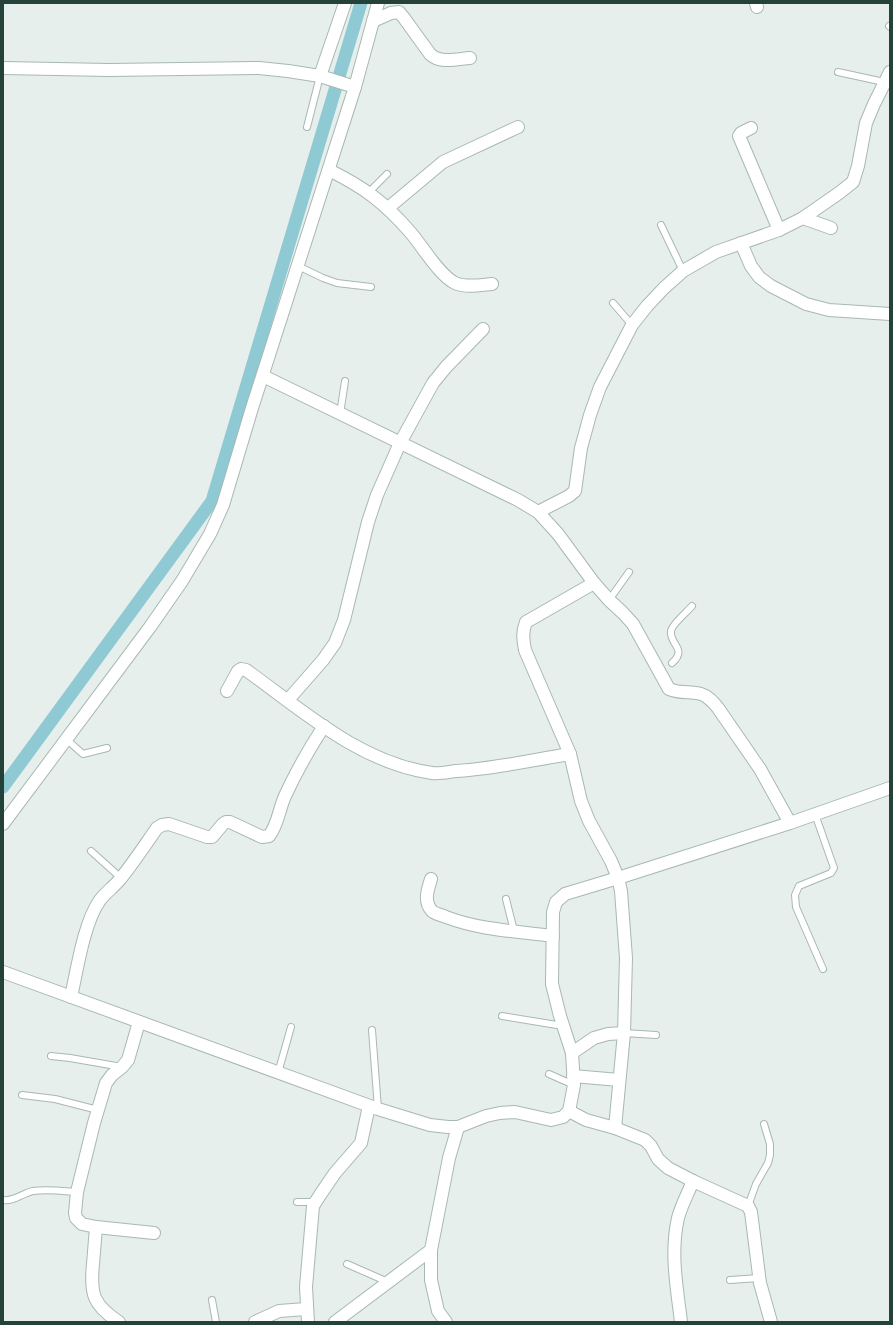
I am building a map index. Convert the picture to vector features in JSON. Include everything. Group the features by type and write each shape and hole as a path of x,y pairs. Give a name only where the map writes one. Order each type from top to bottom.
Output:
{"street":[{"path":"324,77 345,3"},
{"path":"3,824 182,581 210,534 223,505 329,170 351,86 378,3"},
{"path":"373,21 391,12 399,12 434,58 444,60 470,58"},
{"path":"3,68 109,70 259,68 324,77 351,86"},
{"path":"538,512 575,491 581,448 590,415 600,387 632,326 647,306 683,271 716,252 779,230 802,218 840,193 853,182 858,166 866,123 887,77"},
{"path":"388,208 443,162 518,127"},
{"path":"751,128 739,136 779,230"},
{"path":"329,170 369,192 388,208 411,233 444,274 455,283 470,286 492,284"},
{"path":"802,218 831,228"},
{"path":"740,243 751,266 759,277 771,286 806,304 829,310 890,314"},
{"path":"288,700 323,660 335,643 344,620 368,522 377,495 400,443 434,383 446,367 483,329"},
{"path":"263,376 518,500 538,512 558,534 594,583 633,624 663,670 669,689 678,692 701,694 710,699 718,708 760,769 790,823"},
{"path":"594,583 526,622 523,629 523,638 525,650 570,754 581,801 589,821 611,861 622,891 626,958 624,1033 614,1128"},
{"path":"227,691 238,671 241,669 246,670 324,726 368,753 400,765 433,773 470,770 570,754"},
{"path":"71,997 80,952 91,919 100,900 121,878 157,828 162,825 169,824 207,837 212,837 223,824 230,822 262,837 269,836 273,830 283,801 295,775 324,726"},
{"path":"3,972 374,1108 430,1125 458,1127 500,1113 515,1112 551,1120 563,1117 569,1111 574,1081 572,1053 552,984 553,912 556,902 565,894 790,823 890,788"},
{"path":"431,879 426,895 429,906 433,912 472,925 494,930 552,936"},
{"path":"139,1022 128,1060 106,1083 77,1192 75,1213 76,1218 82,1224 96,1227 154,1233"},
{"path":"572,1053 594,1038 608,1034 624,1033"},
{"path":"574,1081 619,1080"},
{"path":"308,1322 306,1309 307,1280 313,1206 335,1173 361,1143 374,1108"},
{"path":"569,1111 586,1120 614,1128 645,1140 651,1146 658,1159 668,1168 692,1181 748,1206 751,1212 759,1278 771,1322"},
{"path":"446,1322 438,1311 431,1280 431,1250 447,1165 458,1127"},
{"path":"681,1322 674,1269 674,1246 678,1218 692,1181"},
{"path":"96,1227 91,1283 94,1296 101,1307 119,1322"},
{"path":"335,1322 431,1250"},
{"path":"255,1322 279,1311 306,1309"}],"lane":[{"path":"838,72 887,77"},
{"path":"307,127 324,77"},
{"path":"369,192 387,174"},
{"path":"661,225 683,271"},
{"path":"298,266 323,278 338,283 371,286"},
{"path":"613,303 632,326"},
{"path":"340,414 345,381"},
{"path":"609,600 629,572"},
{"path":"672,663 678,654 678,648 672,637 671,631 673,626 692,606"},
{"path":"66,739 83,754 107,748"},
{"path":"815,814 834,868 831,874 799,886 795,895 796,907 823,969"},
{"path":"91,851 121,878"},
{"path":"506,899 514,931"},
{"path":"502,1016 563,1026"},
{"path":"278,1073 291,1027"},
{"path":"372,1030 374,1108"},
{"path":"624,1033 656,1035"},
{"path":"51,1056 122,1067"},
{"path":"549,1074 574,1081"},
{"path":"22,1095 55,1099 98,1110"},
{"path":"748,1206 756,1184 768,1163 770,1155 770,1144 764,1124"},
{"path":"3,1200 8,1201 31,1192 42,1190 77,1192"},
{"path":"297,1202 316,1202"},
{"path":"347,1264 388,1282"},
{"path":"730,1280 759,1278"},
{"path":"212,1300 216,1322"}],"waterway":[{"path":"3,787 212,501 361,3"}]}
